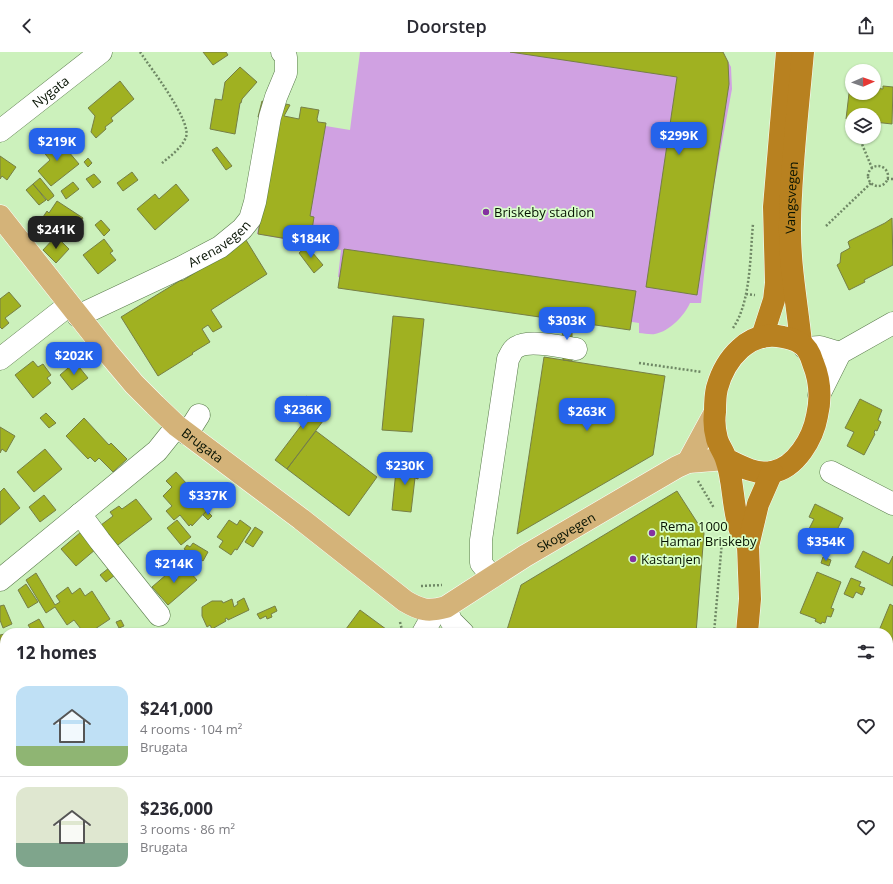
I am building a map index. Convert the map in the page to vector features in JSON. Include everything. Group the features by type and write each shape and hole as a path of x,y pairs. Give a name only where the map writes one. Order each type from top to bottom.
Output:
{"highway":[{"name":"Vangsvegen","path":"762,337 774,300 776,283 774,207 787,52"},
{"name":"Vangsvegen","path":"803,52 790,223 791,265 803,346"},
{"path":"726,459 743,468 772,472 784,468 799,456 809,438 817,417 819,394 816,370 811,358 803,346 784,337 762,337 750,341 738,350 726,366 717,389 714,414 717,439 726,459 740,530 748,546"},
{"path":"747,628 750,600 748,546 758,504 772,472"}],"main road":[{"name":"Brugata","path":"0,216 134,384 182,430 301,519 405,602 415,608 424,610 441,608"},
{"path":"692,470 714,414"},
{"name":"Skogvegen","path":"441,608 647,484 726,459"}],"street":[{"name":"Nygata","path":"0,131 101,52"},
{"name":"Arenavegen","path":"0,359 74,310 180,268 220,247 242,229 250,219 255,202 270,117 286,73 284,55"},
{"path":"819,394 840,353 893,323"},
{"path":"492,577 481,563 481,540 508,359 516,347 529,343 576,349"},
{"path":"803,346 820,347 840,353"},
{"path":"0,580 199,415"},
{"path":"831,472 893,504"},
{"path":"80,514 159,615"},
{"path":"427,628 441,608 458,628"}],"path":[{"path":"140,52 182,115 187,130 186,137 182,143 161,164"},
{"path":"862,144 872,168"},
{"path":"872,168 884,168 888,175 886,182 878,186 871,183 868,177 872,168"},
{"path":"887,179 893,179"},
{"path":"826,226 871,183"},
{"path":"732,329 743,306 746,294 753,221"},
{"path":"639,363 703,372"},
{"path":"701,379 706,366"},
{"path":"692,470 715,510"},
{"path":"714,628 722,536"},
{"path":"398,618 402,628"}],"shaded area":[{"name":"Briskeby stadion","path":"360,52 723,52 731,67 732,89 713,190 701,303 690,303 676,322 666,330 653,334 639,333 639,323 338,277 341,250 257,234 277,118 350,130"}],"building":[{"path":"203,52 226,52 228,55 213,65"},
{"path":"510,52 723,52 728,62 729,84 697,295 646,287 677,77"},
{"path":"240,67 257,82 240,103 235,134 210,129 215,99 222,100 225,82"},
{"path":"120,81 134,99 111,118 113,121 105,127 106,129 96,138 91,132 95,116 88,108"},
{"path":"883,86 893,87 892,124 881,123 881,108 847,108 848,100 881,100 881,89 883,89"},
{"path":"262,101 265,102 261,118 258,117"},
{"path":"286,104 290,105 284,116 299,119 301,107 319,110 317,119 318,122 326,123 310,216 314,217 312,230 308,229 306,242 258,234 278,115 281,115"},
{"path":"57,138 79,164 51,186 38,171 50,160 42,150"},
{"path":"217,147 232,166 226,170 212,150"},
{"path":"0,156 16,167 7,180 2,176 0,179"},
{"path":"88,158 92,163 88,167 84,162"},
{"path":"132,172 138,180 123,191 117,183"},
{"path":"94,174 101,182 93,188 86,179"},
{"path":"40,178 54,196 48,201 33,184"},
{"path":"73,182 79,189 66,199 61,191"},
{"path":"33,184 46,200 39,205 26,190"},
{"path":"176,184 189,200 155,230 137,209 155,194 159,199"},
{"path":"57,201 83,218 78,226 73,222 67,230 63,227 59,234 42,223 45,219 43,217 47,211 49,213"},
{"path":"892,218 893,265 864,280 865,282 849,290 837,265 840,263 841,253 850,248 849,241"},
{"path":"101,220 110,230 104,236 95,225"},
{"path":"56,236 69,249 56,263 43,250"},
{"path":"104,239 113,251 110,253 116,260 98,274 83,255"},
{"path":"246,240 267,274 211,310 222,327 213,332 208,325 202,329 210,342 158,376 121,317 181,280 182,281"},
{"path":"307,246 323,265 314,273 299,253"},
{"path":"344,249 636,291 630,330 338,288"},
{"path":"9,292 21,306 5,318 9,323 2,329 0,327 0,299"},
{"path":"393,316 424,319 412,432 382,430"},
{"path":"562,321 572,322 572,361 563,360"},
{"path":"544,357 665,376 653,455 517,534"},
{"path":"33,361 38,367 43,364 51,375 47,378 51,383 33,398 15,375"},
{"path":"75,362 88,378 72,390 60,375"},
{"path":"306,396 329,413 287,469 275,460 303,423 291,414"},
{"path":"860,399 882,410 878,420 881,422 877,431 875,430 875,434 864,455 847,446 854,432 845,428"},
{"path":"46,413 56,423 49,428 40,418"},
{"path":"84,418 109,445 111,443 127,459 113,472 99,458 95,462 90,457 88,459 66,436"},
{"path":"0,427 15,436 6,452 2,449 0,453"},
{"path":"316,431 377,477 349,516 287,469"},
{"path":"45,449 62,469 34,492 17,472"},
{"path":"397,461 420,463 418,479 415,478 411,512 392,510"},
{"path":"176,472 209,508 192,526 191,524 189,526 180,515 174,520 166,511 172,506 163,496 172,487 166,481"},
{"path":"4,488 20,508 0,525 0,492"},
{"name":"Kastanjen","path":"677,491 704,533 696,628 508,628 521,585"},
{"path":"44,495 56,510 40,522 29,507"},
{"path":"136,499 152,519 114,548 97,528 113,516 110,512 119,506 122,509"},
{"path":"815,504 843,518 830,544 833,546 828,557 799,542 804,531 807,533 814,519 809,517"},
{"path":"207,511 212,516 208,520 203,515"},
{"path":"177,520 191,537 181,545 167,528"},
{"path":"229,520 237,525 240,520 251,528 237,550 235,549 231,555 219,547 223,541 217,537"},
{"path":"255,527 263,532 253,547 245,542"},
{"path":"81,532 96,549 76,566 61,549"},
{"path":"193,543 208,552 203,561 184,549 187,545 190,547"},
{"path":"863,551 889,564 893,556 893,586 855,567"},
{"path":"175,554 179,558 177,560 175,558 170,563 166,560"},
{"path":"823,557 831,560 829,566 821,563"},
{"path":"181,562 197,580 168,605 152,587"},
{"path":"109,568 115,575 106,582 100,575"},
{"path":"817,572 841,582 831,608 834,609 831,617 827,616 825,623 822,622 821,624 815,621 816,619 800,613"},
{"path":"36,573 55,605 60,602 56,596 68,587 72,594 80,588 85,596 92,591 110,619 96,628 80,628 74,620 67,625 55,607 46,613 26,580"},
{"path":"851,578 861,582 859,586 865,588 862,595 856,592 853,598 844,594"},
{"path":"26,584 38,602 28,608 18,590"},
{"path":"244,598 249,610 228,620 227,618 225,619 226,621 214,628 212,628 210,625 207,627 202,616 202,607 212,601 222,601 223,603 232,599 234,607 238,604 237,602"},
{"path":"890,604 893,606 893,628 880,628"},
{"path":"4,605 12,624 3,628 0,620 0,606"},
{"path":"275,606 277,611 271,614 272,617 267,619 266,616 260,619 257,614"},
{"path":"360,610 385,628 347,628"},
{"path":"39,619 44,628 30,628 28,625"},
{"path":"121,620 124,626 119,628 116,622"}],"place":[{"name":"Briskeby stadion","path":"486,212"},
{"name":"Rema 1000 Hamar Briskeby","path":"652,533"},
{"name":"Kastanjen","path":"633,559"}]}
